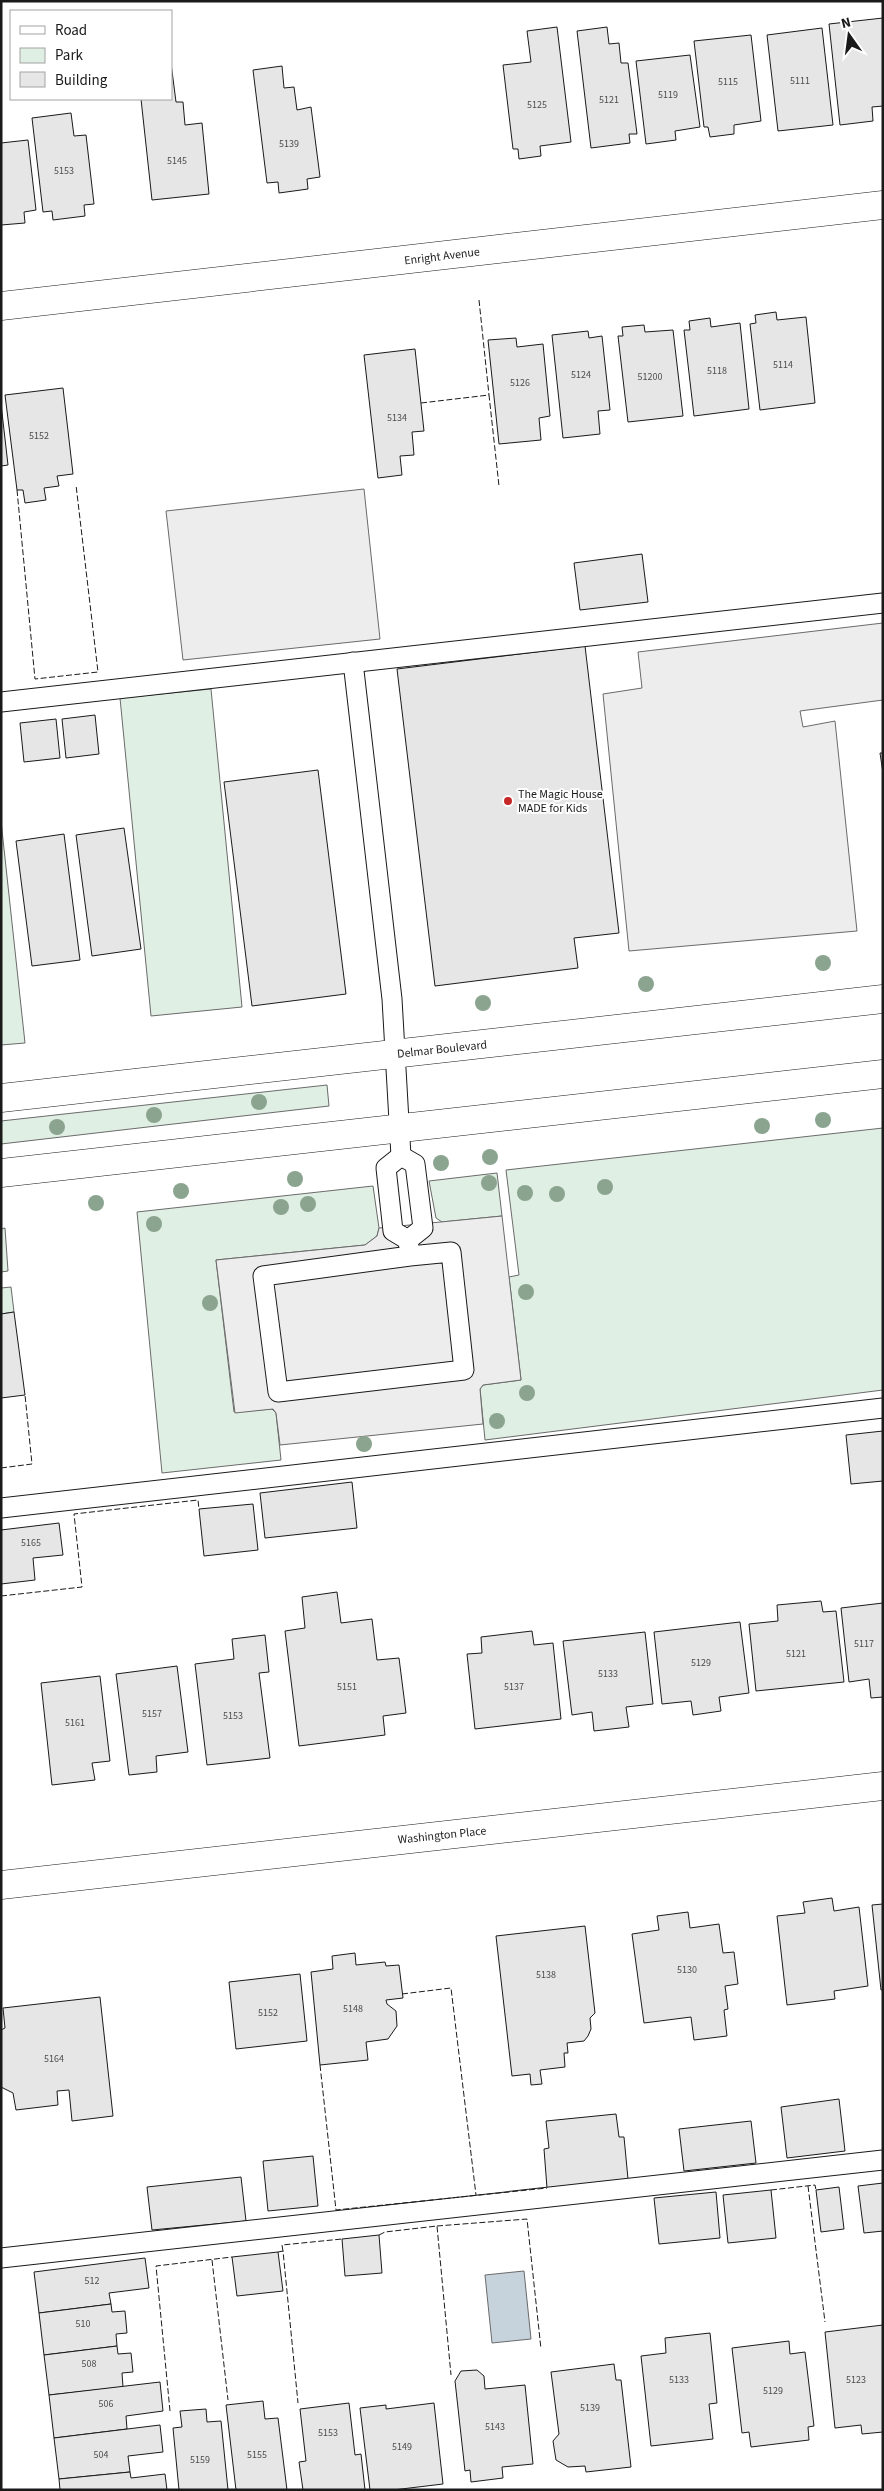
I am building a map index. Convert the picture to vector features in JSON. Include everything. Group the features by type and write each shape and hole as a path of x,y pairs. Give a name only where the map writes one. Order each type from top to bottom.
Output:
{"main road":[{"name":"Enright Avenue","path":"1,306 883,205"},
{"name":"Delmar Boulevard","path":"1,1098 883,999"},
{"path":"1,1173 883,1074"},
{"name":"Washington Place","path":"1,1884 883,1786"}],"lane":[{"path":"1,702 883,603"},
{"path":"352,662 392,999 401,1156"},
{"path":"401,1156 386,1168 393,1230 409,1248 451,1252 464,1370 278,1392 263,1276 409,1248 423,1228 415,1164 401,1156"},
{"path":"1,1508 883,1408"},
{"path":"1,2258 883,2160"}],"green space":[{"path":"211,689 242,1007 151,1016 120,698"},
{"path":"1,821 25,1043 1,1045"},
{"path":"327,1085 329,1106 1,1144 1,1121"},
{"path":"883,1128 883,1390 485,1440 480,1389 483,1385 521,1380 509,1277 519,1275 506,1170"},
{"path":"497,1173 502,1216 442,1222 436,1218 429,1181"},
{"path":"373,1186 379,1228 377,1236 365,1245 216,1260 234,1412 272,1409 276,1413 281,1460 162,1473 137,1212"},
{"path":"5,1228 8,1271 1,1272 1,1229"},
{"path":"11,1287 14,1312 1,1314 1,1288"}],"shaded area":[{"path":"364,489 380,639 183,660 166,511"},
{"path":"883,623 883,700 800,711 803,727 835,721 857,931 629,951 603,694 642,688 638,652"},
{"path":"502,1216 521,1380 483,1385 480,1389 483,1424 280,1445 276,1413 273,1409 235,1413 216,1260 365,1245 377,1236 379,1228"},
{"path":"524,2271 531,2339 492,2343 485,2275"}],"building":[{"path":"883,18 883,106 872,107 873,121 840,125 829,24"},
{"path":"557,27 571,142 540,146 541,156 519,159 518,149 513,149 503,65 531,62 527,31"},
{"path":"607,27 609,44 619,43 621,63 628,63 637,134 629,134 630,143 591,148 577,31"},
{"path":"822,28 833,125 778,131 767,35"},
{"path":"751,35 761,121 734,125 734,134 710,137 708,127 704,127 694,41"},
{"path":"690,55 700,127 675,131 676,140 646,144 636,61"},
{"path":"282,66 284,88 294,87 297,110 311,107 320,177 307,179 308,189 279,193 278,182 267,183 253,70"},
{"path":"172,71 176,102 183,102 185,125 202,123 209,194 152,200 141,100 172,100"},
{"path":"71,113 74,136 86,135 94,204 84,205 85,216 53,220 52,211 43,212 32,118"},
{"path":"28,140 36,210 24,212 25,223 1,225 1,143"},
{"path":"776,312 777,320 806,317 815,403 760,410 750,324 756,323 755,315"},
{"path":"710,318 711,327 740,323 749,409 694,416 684,330 690,330 689,321"},
{"path":"644,325 645,332 673,330 683,416 628,422 618,336 623,336 622,327"},
{"path":"588,331 589,338 602,336 610,410 598,411 600,434 563,438 552,335"},
{"path":"516,338 517,347 543,344 550,416 539,418 541,440 499,444 488,340"},
{"path":"415,349 424,431 412,432 414,455 400,456 402,475 378,478 364,355"},
{"path":"63,388 73,474 57,476 59,486 44,488 46,500 25,503 23,490 17,490 5,395"},
{"path":"1,404 8,465 1,466"},
{"path":"642,554 648,602 580,610 574,563"},
{"name":"The Magic House MADE for Kids","path":"585,646 619,933 574,938 578,968 435,986 397,669"},
{"path":"95,715 99,754 66,758 62,719"},
{"path":"56,719 60,758 24,762 20,723"},
{"path":"880,753 883,753 883,773"},
{"path":"318,770 346,994 252,1006 224,782"},
{"path":"124,828 141,949 92,956 76,835"},
{"path":"64,834 80,960 32,966 16,841"},
{"path":"14,1312 25,1395 1,1398 1,1314"},
{"path":"883,1431 883,1481 851,1484 846,1435"},
{"path":"352,1482 357,1528 265,1538 260,1493"},
{"path":"253,1504 258,1550 204,1556 199,1509"},
{"path":"59,1523 63,1555 33,1558 35,1580 1,1584 1,1530"},
{"path":"337,1592 341,1623 372,1619 377,1660 399,1658 406,1713 383,1716 385,1735 299,1746 285,1631 305,1628 302,1597"},
{"path":"821,1601 823,1612 836,1611 844,1682 756,1691 749,1624 778,1621 777,1605"},
{"path":"883,1603 883,1697 871,1698 869,1679 849,1682 841,1608"},
{"path":"740,1622 749,1693 719,1697 721,1711 693,1715 691,1701 662,1704 654,1632"},
{"path":"532,1631 534,1645 553,1643 561,1719 475,1729 467,1654 482,1653 481,1637"},
{"path":"645,1632 653,1704 626,1707 629,1727 594,1731 592,1712 572,1715 563,1641"},
{"path":"265,1635 269,1672 259,1673 270,1758 207,1765 195,1664 234,1659 232,1639"},
{"path":"177,1666 188,1752 156,1756 157,1772 129,1775 116,1674"},
{"path":"100,1676 110,1761 92,1763 95,1780 52,1785 41,1683"},
{"path":"832,1898 834,1911 859,1907 868,1986 834,1991 835,1999 787,2005 777,1916 805,1913 803,1902"},
{"path":"883,1904 883,1990 881,1990 872,1905"},
{"path":"688,1912 690,1928 719,1924 723,1953 734,1952 738,1984 725,1986 728,2009 724,2010 727,2036 694,2040 691,2017 644,2023 632,1934 659,1930 657,1916"},
{"path":"585,1926 595,2013 590,2018 591,2029 584,2041 567,2043 568,2053 564,2053 565,2067 540,2070 542,2084 531,2085 530,2074 512,2076 496,1936"},
{"path":"355,1953 356,1965 385,1962 386,1966 399,1965 403,1998 386,2000 387,2004 396,2011 397,2026 388,2039 366,2042 368,2060 320,2065 311,1972 333,1969 332,1956"},
{"path":"300,1974 307,2041 236,2049 229,1982"},
{"path":"100,1997 113,2116 72,2121 69,2090 57,2091 58,2105 16,2110 13,2093 1,2087 1,2030 5,2028 3,2008"},
{"path":"839,2099 845,2151 787,2158 781,2107"},
{"path":"616,2114 619,2137 624,2137 628,2179 547,2188 544,2149 549,2148 546,2121"},
{"path":"751,2121 756,2163 684,2171 679,2129"},
{"path":"313,2156 318,2206 268,2211 263,2161"},
{"path":"241,2177 246,2221 152,2230 147,2187"},
{"path":"883,2183 883,2231 864,2233 858,2186"},
{"path":"839,2187 844,2229 821,2232 816,2190"},
{"path":"771,2190 776,2238 728,2243 723,2195"},
{"path":"716,2192 720,2238 659,2244 654,2198"},
{"path":"379,2235 382,2273 345,2276 342,2239"},
{"path":"278,2252 283,2291 237,2296 232,2257"},
{"path":"145,2258 149,2288 109,2293 111,2304 39,2313 34,2272"},
{"path":"111,2304 112,2312 125,2311 127,2333 116,2334 117,2346 44,2355 39,2313"},
{"path":"883,2325 883,2432 862,2434 861,2425 835,2428 825,2332"},
{"path":"710,2333 717,2403 709,2404 713,2439 651,2446 641,2356 666,2353 665,2338"},
{"path":"789,2341 790,2354 805,2352 814,2426 808,2427 809,2440 751,2447 749,2432 742,2433 732,2348"},
{"path":"117,2346 118,2354 131,2353 133,2372 122,2373 123,2387 49,2395 44,2355"},
{"path":"614,2364 616,2380 621,2380 631,2467 586,2472 585,2466 568,2467 556,2460 553,2441 559,2434 551,2372"},
{"path":"477,2370 484,2376 485,2389 525,2385 533,2464 502,2467 503,2478 471,2482 470,2470 465,2471 455,2381 461,2371"},
{"path":"160,2382 163,2411 126,2416 127,2429 54,2438 49,2395"},
{"path":"263,2401 265,2419 278,2418 287,2490 236,2490 226,2405"},
{"path":"349,2403 355,2455 361,2454 365,2490 303,2490 299,2462 306,2461 300,2409"},
{"path":"434,2403 443,2484 393,2490 370,2490 360,2408 386,2405 386,2409"},
{"path":"206,2409 207,2422 221,2421 228,2490 179,2490 173,2428 182,2427 180,2411"},
{"path":"160,2425 163,2452 128,2456 130,2472 59,2479 54,2438"},
{"path":"130,2472 131,2478 165,2474 167,2490 60,2490 59,2479"}],"fence":[{"path":"479,300 489,395"},
{"path":"421,403 489,395 499,486"},
{"path":"17,490 35,679 98,672 76,485"},
{"path":"1,1468 32,1464 25,1395"},
{"path":"1,1596 82,1587 74,1514 198,1500 199,1509"},
{"path":"402,1994 451,1988 476,2195"},
{"path":"320,2065 336,2210 547,2188"},
{"path":"771,2190 815,2185 816,2190"},
{"path":"808,2186 825,2322"},
{"path":"437,2226 527,2219 541,2349"},
{"path":"379,2235 385,2232 437,2226 451,2375"},
{"path":"283,2251 282,2245 342,2239"},
{"path":"278,2252 283,2251 298,2403"},
{"path":"170,2411 156,2266 232,2257"},
{"path":"212,2260 228,2400"}],"place":[{"name":"The Magic House MADE for Kids","path":"508,801"}]}
